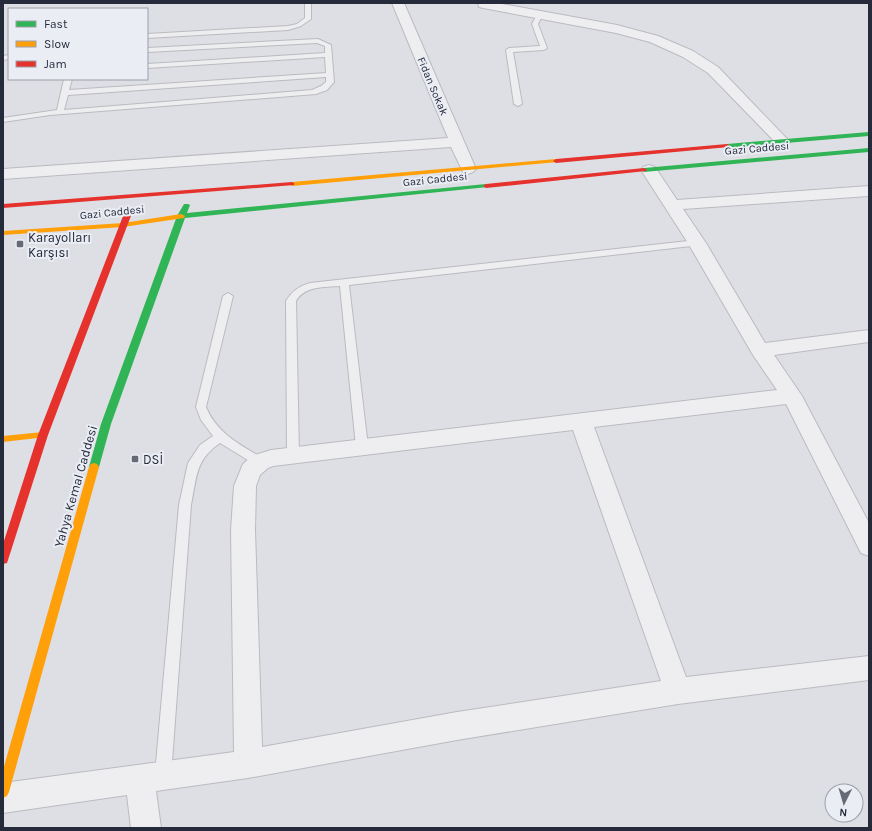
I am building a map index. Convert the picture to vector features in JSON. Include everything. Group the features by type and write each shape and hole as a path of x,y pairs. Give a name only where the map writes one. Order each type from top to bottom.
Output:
{"main road":[{"name":"Gazi Caddesi","path":"3,206 468,169 869,134"},
{"name":"Gazi Caddesi","path":"3,233 123,225 182,216 869,150"},
{"name":"Yahya Kemal Caddesi","path":"3,792 106,424 190,192"},
{"path":"3,560 43,434 135,196"},
{"path":"3,439 43,434"}],"street":[{"name":"Fidan Sokak","path":"398,3 468,169"},
{"path":"483,4 617,29 654,39 688,54 713,70 783,142"},
{"path":"3,174 457,142"},
{"path":"649,170 697,243 760,350 792,396 869,546"},
{"path":"672,205 869,191"},
{"path":"760,350 869,336"},
{"path":"248,764 243,523 245,486 247,478 251,470 260,462 271,458 293,455 792,396"},
{"path":"581,422 678,691"},
{"path":"3,798 248,764 457,726 678,691 869,668"},
{"path":"146,828 152,778"}],"lane":[{"path":"148,36 288,28 299,25 308,19 308,3"},
{"path":"518,104 509,50 544,48 535,24 540,14"},
{"path":"3,120 60,112 313,92 327,86 330,82 328,45 318,41 148,50"},
{"path":"148,66 328,55"},
{"path":"64,92 330,75"},
{"path":"60,112 68,80"},
{"path":"293,455 291,301 298,291 303,288 344,282 697,243"},
{"path":"344,282 362,447"},
{"path":"228,296 201,407 204,418 210,428 220,437 260,462"},
{"path":"152,778 185,505 194,464 204,448 220,437"}],"traffic: fast":[{"path":"727,146 869,134"},
{"path":"644,170 869,150"},
{"path":"181,216 486,186"},
{"path":"94,467 106,424 186,205"}],"traffic: slow":[{"path":"292,184 556,161"},
{"path":"3,233 123,225 181,216"},
{"path":"3,439 43,435"},
{"path":"3,792 94,467"}],"traffic: jam":[{"path":"556,161 727,146"},
{"path":"486,186 644,170"},
{"path":"3,206 292,184"},
{"path":"3,560 43,435 128,213"}],"place":[{"name":"Karayolları Karşısı","path":"20,244"},
{"name":"DSİ","path":"135,459"}]}
